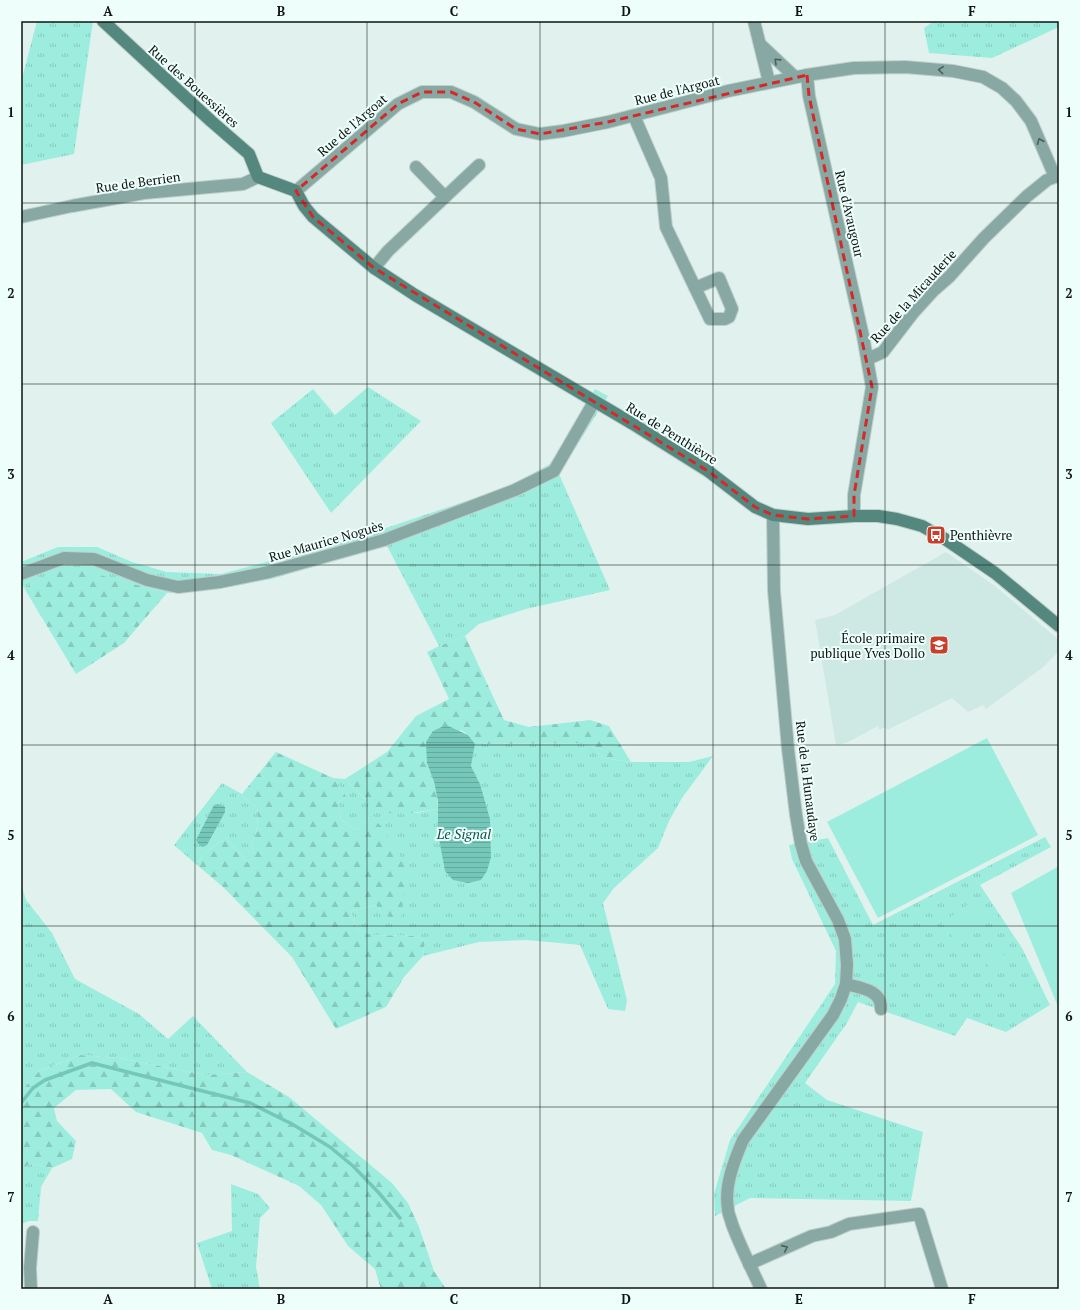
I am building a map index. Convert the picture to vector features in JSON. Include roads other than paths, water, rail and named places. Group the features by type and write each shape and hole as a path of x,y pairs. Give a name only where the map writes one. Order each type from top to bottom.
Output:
{"street":[{"name":"Rue des Bouessières","path":"103,21 211,122 249,154 258,177"},
{"path":"754,21 769,82"},
{"path":"760,44 795,77"},
{"name":"Rue de l'Argoat","path":"296,191 398,104 422,92 451,92 474,102 516,129 540,134 563,131 634,116 728,91 769,82 854,68 905,67 953,71 983,77 1002,88 1016,101 1031,121 1057,176"},
{"name":"Rue d'Avaugour","path":"807,75 809,96 868,359"},
{"path":"634,116 661,178 666,227 695,288"},
{"path":"374,268 388,251 479,165"},
{"path":"416,166 445,197"},
{"name":"Rue de la Micauderie","path":"854,516 854,495 872,387 868,359 883,352 913,312 949,277 984,238 1026,197 1047,180 1057,176"},
{"path":"258,177 296,191"},
{"name":"Rue de Berrien","path":"21,217 144,193 243,184 258,177"},
{"name":"Rue de Penthièvre","path":"296,191 304,206 313,217 374,268 415,295 708,471 755,507 773,515 808,519 878,516 897,519 922,526 945,539 996,573 1059,626"},
{"name":"Rue Maurice Noguès","path":"21,574 64,558 94,559 146,580 178,587 220,582 269,572 384,540 515,490 554,471 594,402"},
{"name":"Rue de la Hunaudaye","path":"761,1289 736,1234 728,1209 727,1193 736,1157 743,1140 833,1015 846,984 847,965 845,939 838,920 806,860 793,796 774,591 773,515"},
{"path":"846,984 875,993 881,1002 881,1009"},
{"path":"749,1264 812,1236 831,1232 849,1224 919,1214 942,1289"},
{"path":"31,1289 30,1268 33,1232"}],"water":[{"name":"Le Signal","path":"446,725 468,735 475,744 471,766 480,784 490,819 491,857 487,871 481,880 468,883 453,880 445,871 438,833 438,801 434,782 427,763 426,742 433,731"},
{"path":"218,804 225,807 225,812 207,845 203,847 200,846 196,840 214,805"}],"waterway":[{"path":"21,1103 33,1088 45,1080 92,1063 250,1103 292,1124 330,1147 353,1166 400,1218"}],"place":[{"name":"Penthièvre","path":"936,535"},
{"name":"École primaire publique Yves Dollo","path":"939,645"}]}
